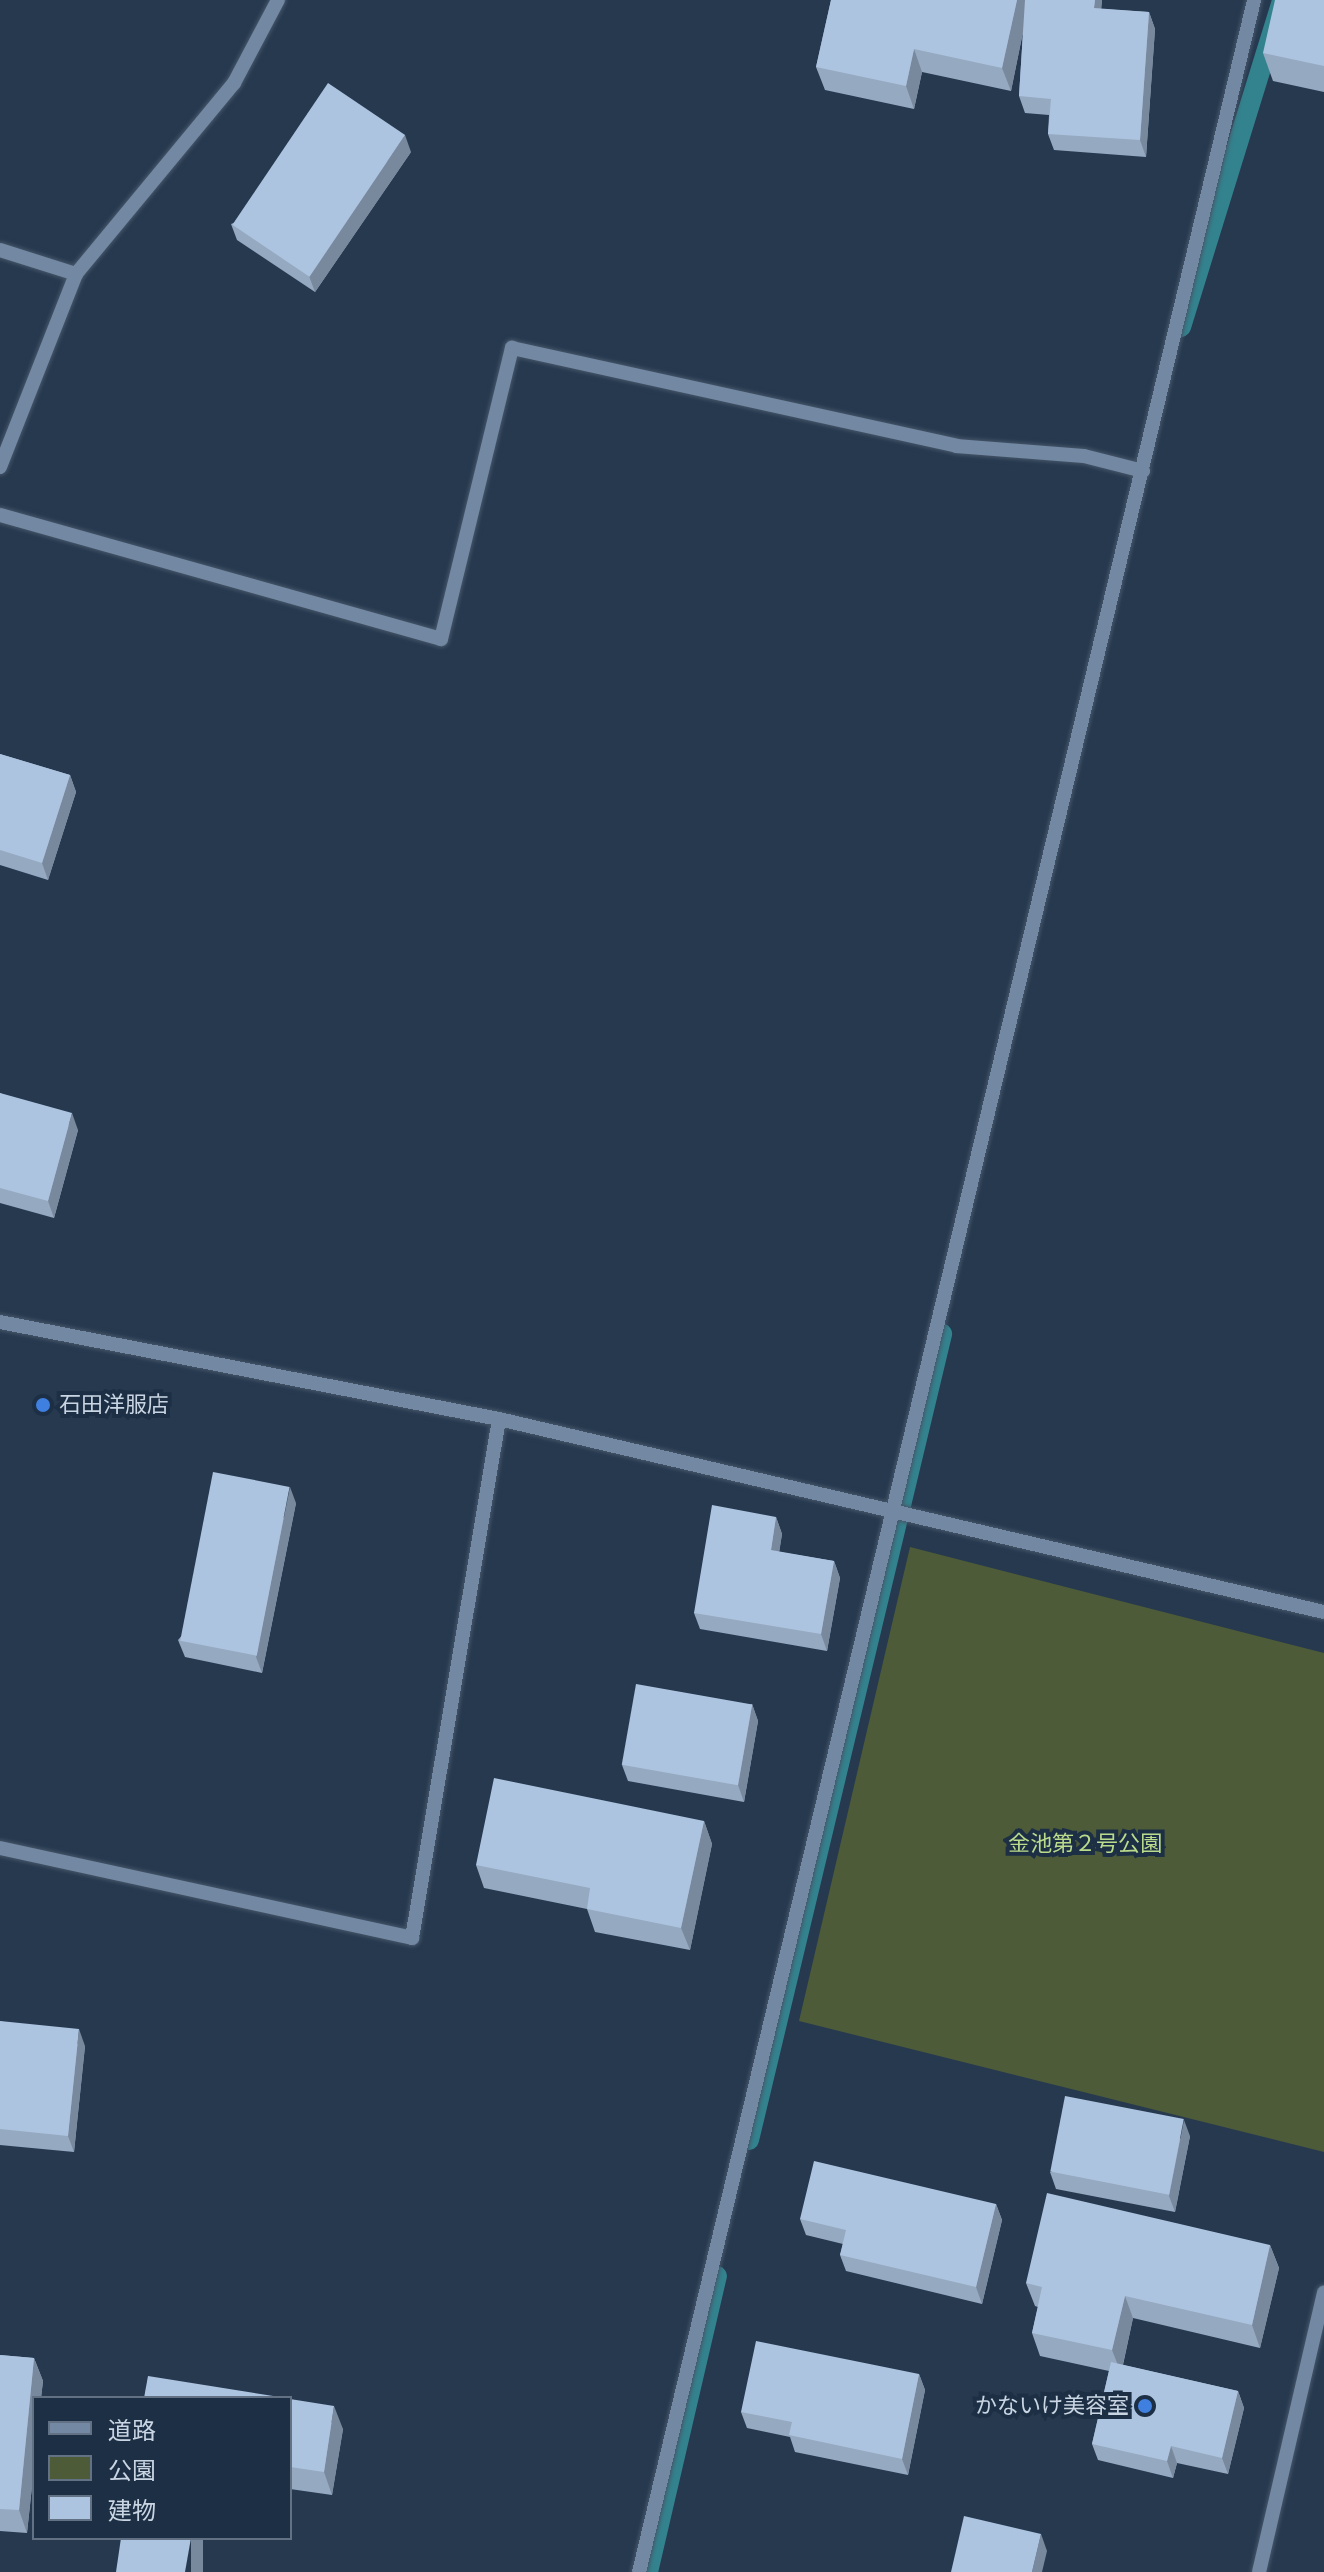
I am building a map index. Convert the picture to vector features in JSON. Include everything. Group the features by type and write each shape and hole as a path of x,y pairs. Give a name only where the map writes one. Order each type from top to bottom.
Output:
{"street":[{"path":"0,467 76,274 234,83 278,0"},
{"path":"639,2572 897,1509 1254,0"},
{"path":"0,250 76,274"},
{"path":"0,515 441,639 512,348 956,446 1084,456 1143,471"},
{"path":"0,1322 499,1419 897,1509 1324,1612"},
{"path":"0,1848 412,1938 499,1419"},
{"path":"1259,2572 1324,2292"}],"green space":[{"name":"金池第２号公園","path":"910,1547 1324,1653 1324,2152 799,2021"}],"building":[{"path":"831,0 1017,0 1002,68 914,49 906,86 816,67"},
{"path":"1025,0 1095,0 1094,8 1149,12 1140,140 1048,134 1051,99 1019,96"},
{"path":"1275,0 1324,0 1324,66 1263,53"},
{"path":"328,83 405,135 309,277 232,225"},
{"path":"0,754 70,775 42,863 0,850"},
{"path":"0,1093 72,1113 48,1201 0,1188"},
{"path":"213,1472 290,1487 257,1656 180,1641"},
{"path":"712,1505 776,1517 771,1550 834,1561 821,1634 694,1613"},
{"path":"636,1684 752,1704 738,1785 622,1765"},
{"path":"494,1778 704,1821 681,1928 587,1909 590,1888 476,1865"},
{"path":"0,2021 79,2029 68,2136 0,2129"},
{"path":"1065,2096 1184,2119 1169,2195 1050,2172"},
{"path":"814,2161 996,2204 976,2287 840,2255 846,2230 800,2219"},
{"path":"1047,2193 1270,2245 1252,2325 1125,2296 1112,2350 1032,2333 1042,2287 1026,2283"},
{"path":"756,2341 919,2374 902,2459 789,2435 792,2422 741,2412"},
{"path":"0,2355 34,2358 19,2510 0,2509"},
{"path":"1111,2362 1238,2391 1222,2458 1171,2446 1167,2461 1092,2444"},
{"path":"148,2376 273,2396 144,2396"},
{"path":"292,2399 334,2406 324,2472 292,2467"},
{"path":"964,2516 1041,2534 1032,2572 951,2572"},
{"path":"121,2540 191,2540 185,2572 116,2572"}],"waterway":[{"path":"1181,327 1282,0"},
{"path":"749,2140 942,1334"},
{"path":"648,2572 717,2276"}],"place":[{"name":"石田洋服店","path":"43,1405"},
{"name":"かないけ美容室","path":"1145,2406"}]}
